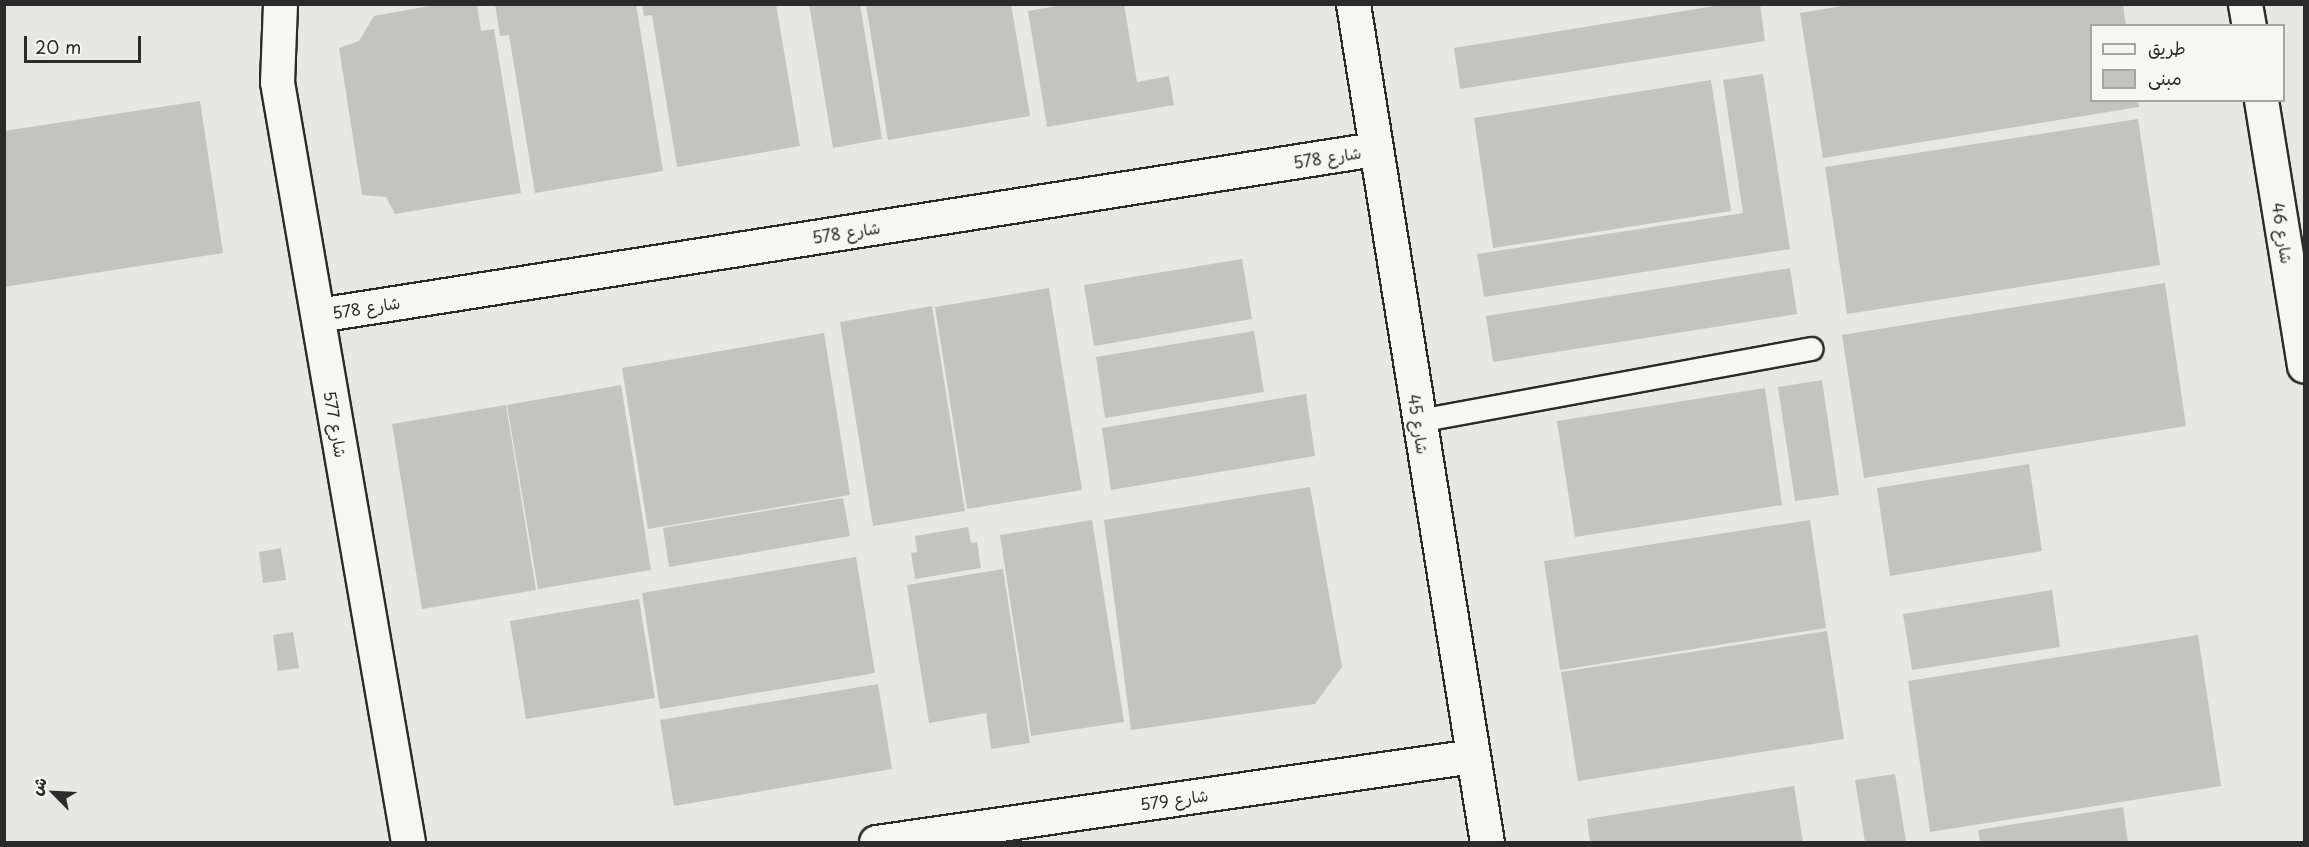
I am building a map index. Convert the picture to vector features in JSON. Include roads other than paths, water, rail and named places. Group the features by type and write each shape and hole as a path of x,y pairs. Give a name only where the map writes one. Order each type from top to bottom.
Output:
{"street":[{"name":"شارع 577","path":"280,4 277,82 408,843"},
{"name":"شارع 45","path":"1353,4 1487,843"},
{"path":"2245,4 2248,24"},
{"name":"شارع 46","path":"2261,102 2304,366"},
{"name":"شارع 578","path":"318,315 1375,149"},
{"name":"شارع 579","path":"876,843 1473,756"}],"lane":[{"path":"1419,421 1811,349"}]}
